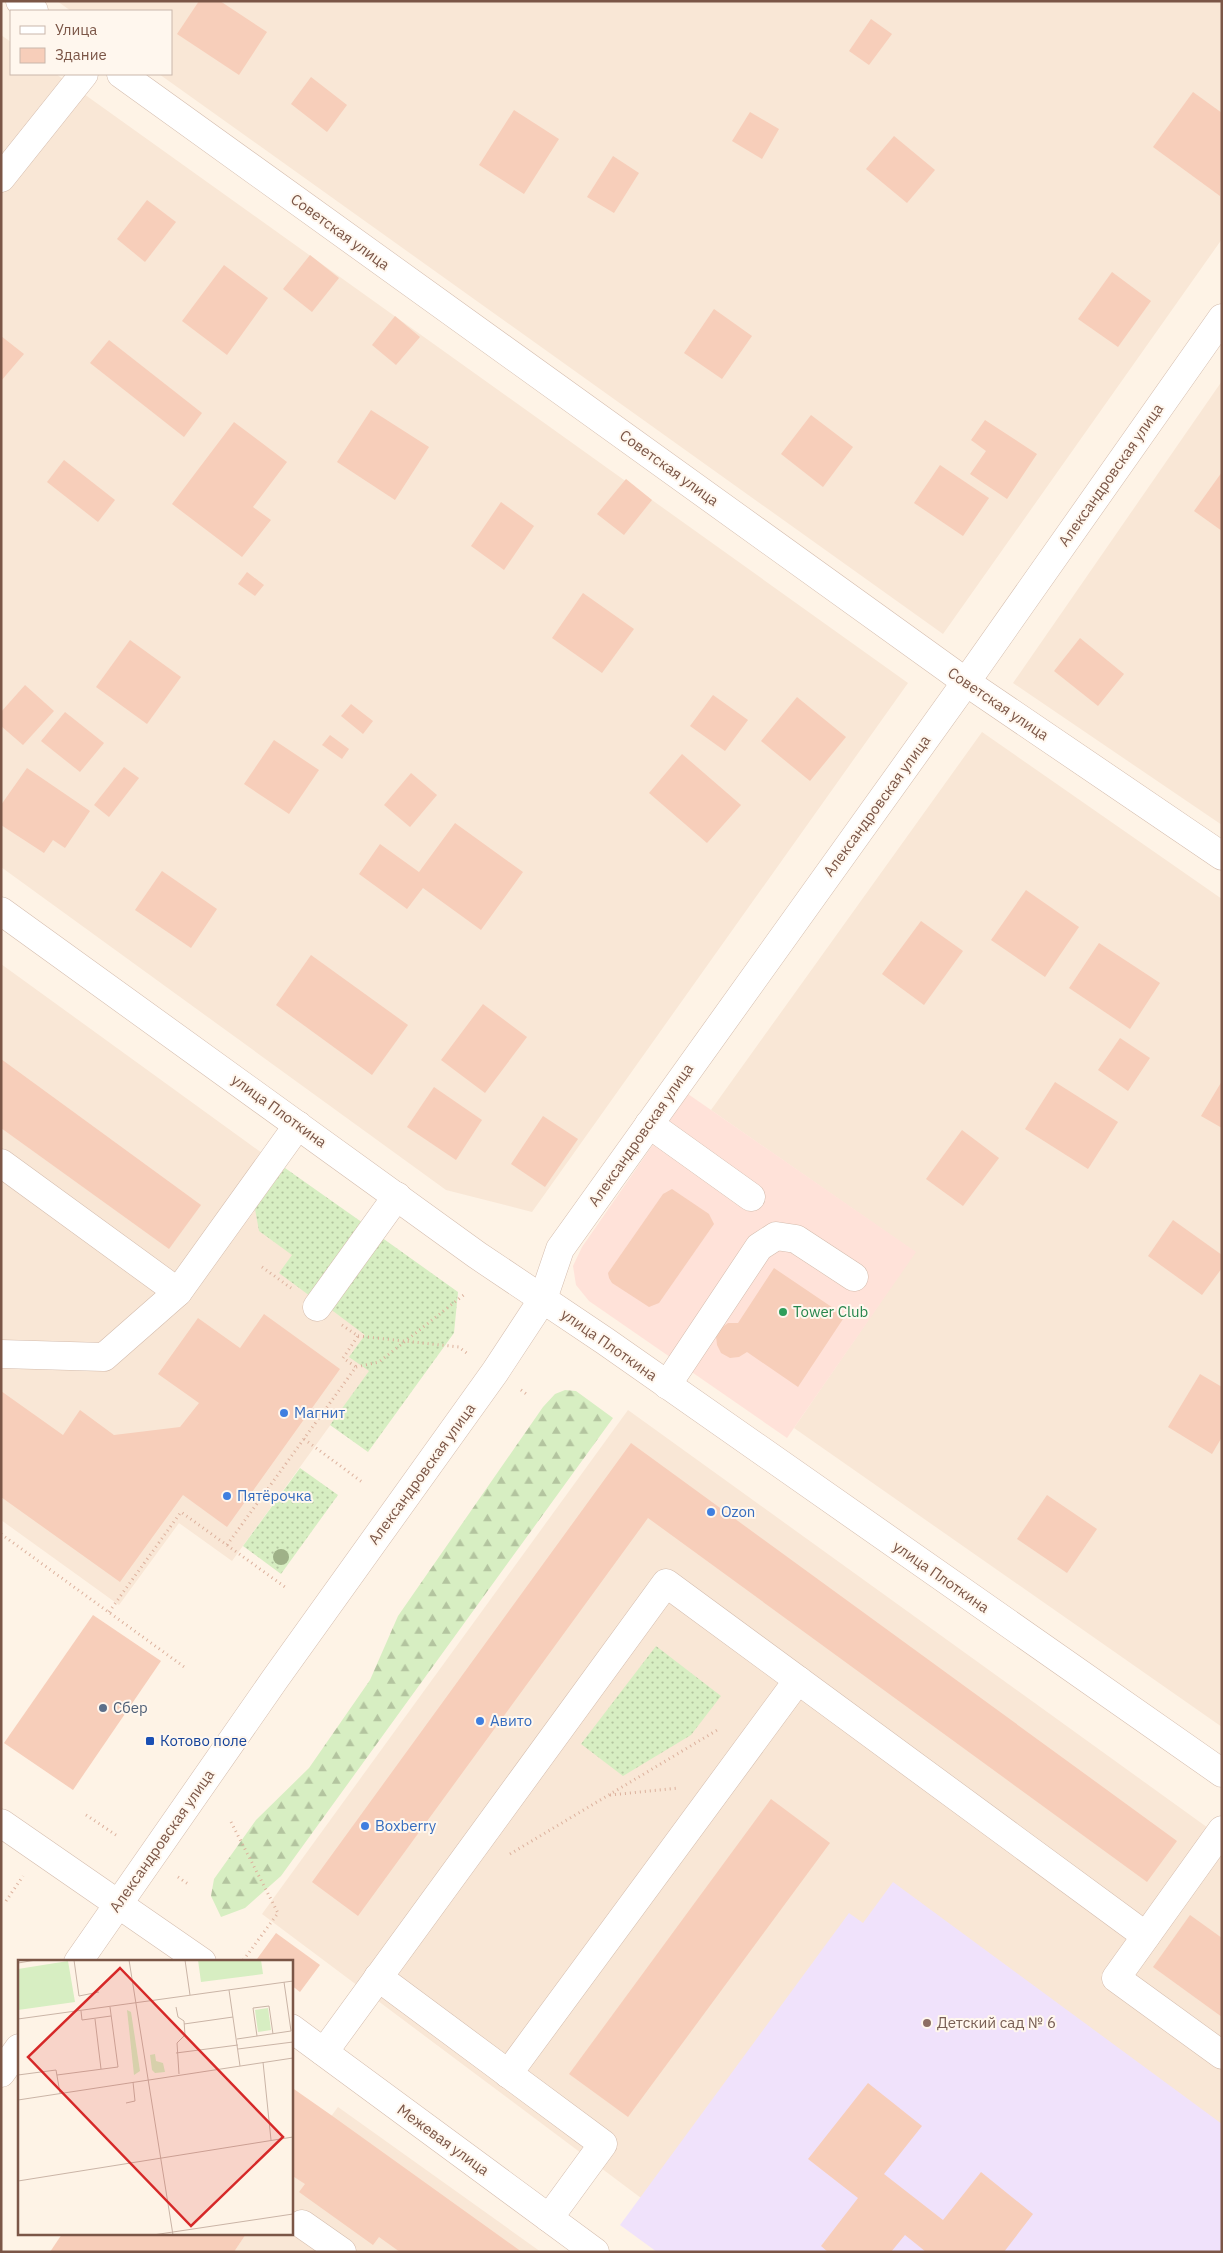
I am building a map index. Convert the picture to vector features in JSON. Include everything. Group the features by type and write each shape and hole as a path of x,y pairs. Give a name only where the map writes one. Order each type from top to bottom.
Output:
{"street":[{"path":"20,1 33,10"},
{"path":"1,178 83,75"},
{"name":"Советская улица","path":"122,75 966,682 1222,856"},
{"name":"Александровская улица","path":"79,1960 303,1641 495,1372 543,1299 560,1249 966,682 1222,318"},
{"name":"улица Плоткина","path":"1,911 477,1255 667,1385 1222,1773"},
{"path":"649,1124 751,1197"},
{"path":"1,1354 104,1357 178,1292 298,1125"},
{"path":"1,1163 178,1292"},
{"path":"317,1307 397,1196"},
{"path":"667,1385 759,1246 776,1236 796,1239 854,1277"},
{"path":"324,2052 666,1583 1146,1936"},
{"path":"508,2074 798,1680"},
{"path":"1,1822 199,1960"},
{"path":"1222,1830 1116,1978 1222,2055"},
{"path":"378,1977 603,2144 548,2218"},
{"name":"Межевая улица","path":"292,2029 595,2252"},
{"path":"1,2073 18,2049"},
{"path":"302,2224 342,2252"}],"path":[{"path":"227,1545 356,1367 379,1362 465,1294"},
{"path":"358,1336 459,1347 472,1357"},
{"path":"520,1390 529,1396"},
{"path":"304,1439 362,1482"},
{"path":"109,1612 181,1512 285,1587"},
{"path":"1,1534 187,1668"},
{"path":"508,1856 723,1728"},
{"path":"609,1795 722,1783"},
{"path":"86,1815 116,1836"},
{"path":"231,1822 278,1913 243,1960"},
{"path":"6,1901 26,1872"},
{"path":"178,1877 188,1884"}],"shaded area":[{"path":"57,1 1222,1 1222,239 943,634 160,75 172,75 172,10 70,10"},
{"path":"1,35 10,41 10,75 57,75 908,683 532,1212 446,1190 1,867"},
{"path":"1222,381 1222,825 1013,683"},
{"path":"982,732 1222,899 1222,1727 794,1428 915,1252 711,1110"},
{"path":"1,964 436,1279 232,1561 179,1523 119,1605 1,1520"},
{"path":"688,1094 916,1252 787,1438 589,1301 576,1285 573,1266 582,1247"},
{"path":"628,1410 1222,1838 1222,2252 713,2252 262,1914"},
{"name":"Детский сад № 6","path":"893,1882 1222,2124 1222,2252 657,2252 620,2225 849,1913 863,1923"},
{"path":"338,2107 541,2252 234,2252 245,2236 292,2236 292,2170"}],"green space":[{"path":"285,1168 363,1223 310,1296 279,1273 292,1255 259,1231 255,1209"},
{"path":"381,1237 458,1292 454,1333 368,1452 330,1425 369,1371 349,1357 365,1335 329,1308"},
{"path":"565,1390 576,1391 613,1418 281,1876 245,1908 221,1917 211,1896 214,1879 256,1820 309,1768 370,1680 398,1616 543,1407 555,1394"},
{"path":"300,1468 338,1495 281,1574 243,1546"},
{"path":"656,1646 721,1696 691,1735 623,1776 581,1744"}],"building":[{"path":"199,1 220,1 267,32 239,75 177,34"},
{"path":"871,19 892,34 869,65 849,51"},
{"path":"311,77 347,105 327,132 291,104"},
{"path":"1193,92 1222,113 1220,196 1153,147"},
{"path":"514,110 559,139 524,194 479,165"},
{"path":"750,112 779,129 762,159 732,141"},
{"path":"894,136 935,170 907,203 866,169"},
{"path":"613,156 639,173 614,213 587,197"},
{"path":"147,200 176,222 145,262 117,239"},
{"path":"310,255 339,278 312,312 283,289"},
{"path":"224,265 268,298 227,355 182,321"},
{"path":"1112,272 1151,301 1118,347 1078,319"},
{"path":"714,309 752,336 722,379 684,353"},
{"path":"395,316 420,337 396,365 372,345"},
{"path":"1,336 24,354 1,381"},
{"path":"109,340 202,413 184,437 90,363"},
{"path":"371,410 429,447 395,500 337,462"},
{"path":"811,415 853,447 823,487 781,454"},
{"path":"985,420 1037,454 1007,499 970,474 986,451 971,440"},
{"path":"234,422 287,462 253,507 271,520 242,557 172,504"},
{"path":"64,460 115,500 98,522 47,482"},
{"path":"940,465 989,498 963,536 914,503"},
{"path":"1222,472 1222,531 1194,511"},
{"path":"626,479 652,500 624,535 597,514"},
{"path":"501,502 534,526 504,570 471,546"},
{"path":"247,572 264,585 255,596 238,584"},
{"path":"583,593 634,629 602,673 552,638"},
{"path":"1080,638 1124,674 1098,706 1054,671"},
{"path":"130,640 181,677 147,724 96,687"},
{"path":"25,685 54,711 23,745 1,726 1,712"},
{"path":"713,695 748,720 725,751 690,726"},
{"path":"797,697 846,737 810,781 761,741"},
{"path":"351,704 373,721 363,734 341,716"},
{"path":"65,712 104,743 80,772 41,741"},
{"path":"330,735 349,749 342,759 322,745"},
{"path":"274,740 319,770 289,814 244,784"},
{"path":"682,754 741,805 707,843 649,793"},
{"path":"124,767 139,778 109,817 94,805"},
{"path":"27,768 90,811 65,848 53,840 44,853 1,825 1,805"},
{"path":"411,773 437,795 410,827 384,805"},
{"path":"455,823 523,872 481,930 423,888 407,909 359,874 380,844 419,872"},
{"path":"162,871 217,909 191,948 135,910"},
{"path":"1026,890 1079,927 1045,977 991,940"},
{"path":"921,921 963,951 924,1005 882,974"},
{"path":"1099,943 1160,983 1130,1029 1069,988"},
{"path":"311,955 408,1025 372,1075 276,1005"},
{"path":"483,1004 527,1037 485,1093 441,1060"},
{"path":"1120,1038 1150,1058 1128,1091 1098,1070"},
{"path":"1,1059 201,1205 169,1249 1,1128"},
{"path":"1222,1081 1222,1128 1201,1116"},
{"path":"1055,1082 1118,1122 1088,1169 1025,1129"},
{"path":"434,1087 482,1120 456,1160 407,1127"},
{"path":"543,1116 578,1139 545,1187 511,1164"},
{"path":"962,1130 999,1158 963,1206 926,1179"},
{"path":"672,1189 709,1214 714,1224 659,1303 649,1307 612,1283 608,1273 663,1194"},
{"path":"1173,1220 1222,1255 1222,1268 1202,1295 1148,1256"},
{"path":"774,1268 845,1316 798,1387 747,1352 739,1357 730,1358 721,1353 717,1345 716,1336 721,1328 728,1323 738,1323"},
{"path":"264,1314 340,1369 227,1527 183,1495 120,1582 1,1497 1,1391 63,1435 80,1410 114,1435 180,1427 199,1403 158,1374 198,1318 240,1348"},
{"path":"1200,1374 1222,1387 1222,1437 1212,1454 1168,1427"},
{"path":"631,1443 1177,1841 1147,1882 648,1518 358,1916 312,1882"},
{"path":"1047,1495 1097,1529 1067,1573 1017,1539"},
{"path":"93,1615 161,1661 73,1790 4,1743"},
{"path":"771,1799 830,1843 628,2117 569,2074"},
{"path":"1190,1915 1222,1938 1222,2017 1153,1967"},
{"path":"276,1933 320,1965 300,1992 292,1986 292,1960 257,1959"},
{"path":"868,2083 922,2126 884,2174 943,2220 981,2172 1033,2214 1004,2252 926,2252 905,2235 891,2252 828,2252 821,2246 858,2198 808,2159"},
{"path":"292,2088 522,2252 400,2252 379,2237 373,2245 299,2192 305,2184 292,2176"},
{"path":"61,2236 245,2236 234,2252 50,2252"}],"place":[{"name":"Tower Club","path":"783,1312"},
{"name":"Магнит","path":"284,1413"},
{"name":"Пятёрочка","path":"227,1496"},
{"name":"Ozon","path":"711,1512"},
{"name":"Сбер","path":"103,1708"},
{"name":"Авито","path":"480,1721"},
{"name":"Котово поле","path":"150,1741"},
{"name":"Boxberry","path":"365,1826"},
{"name":"Детский сад № 6","path":"927,2023"}]}
